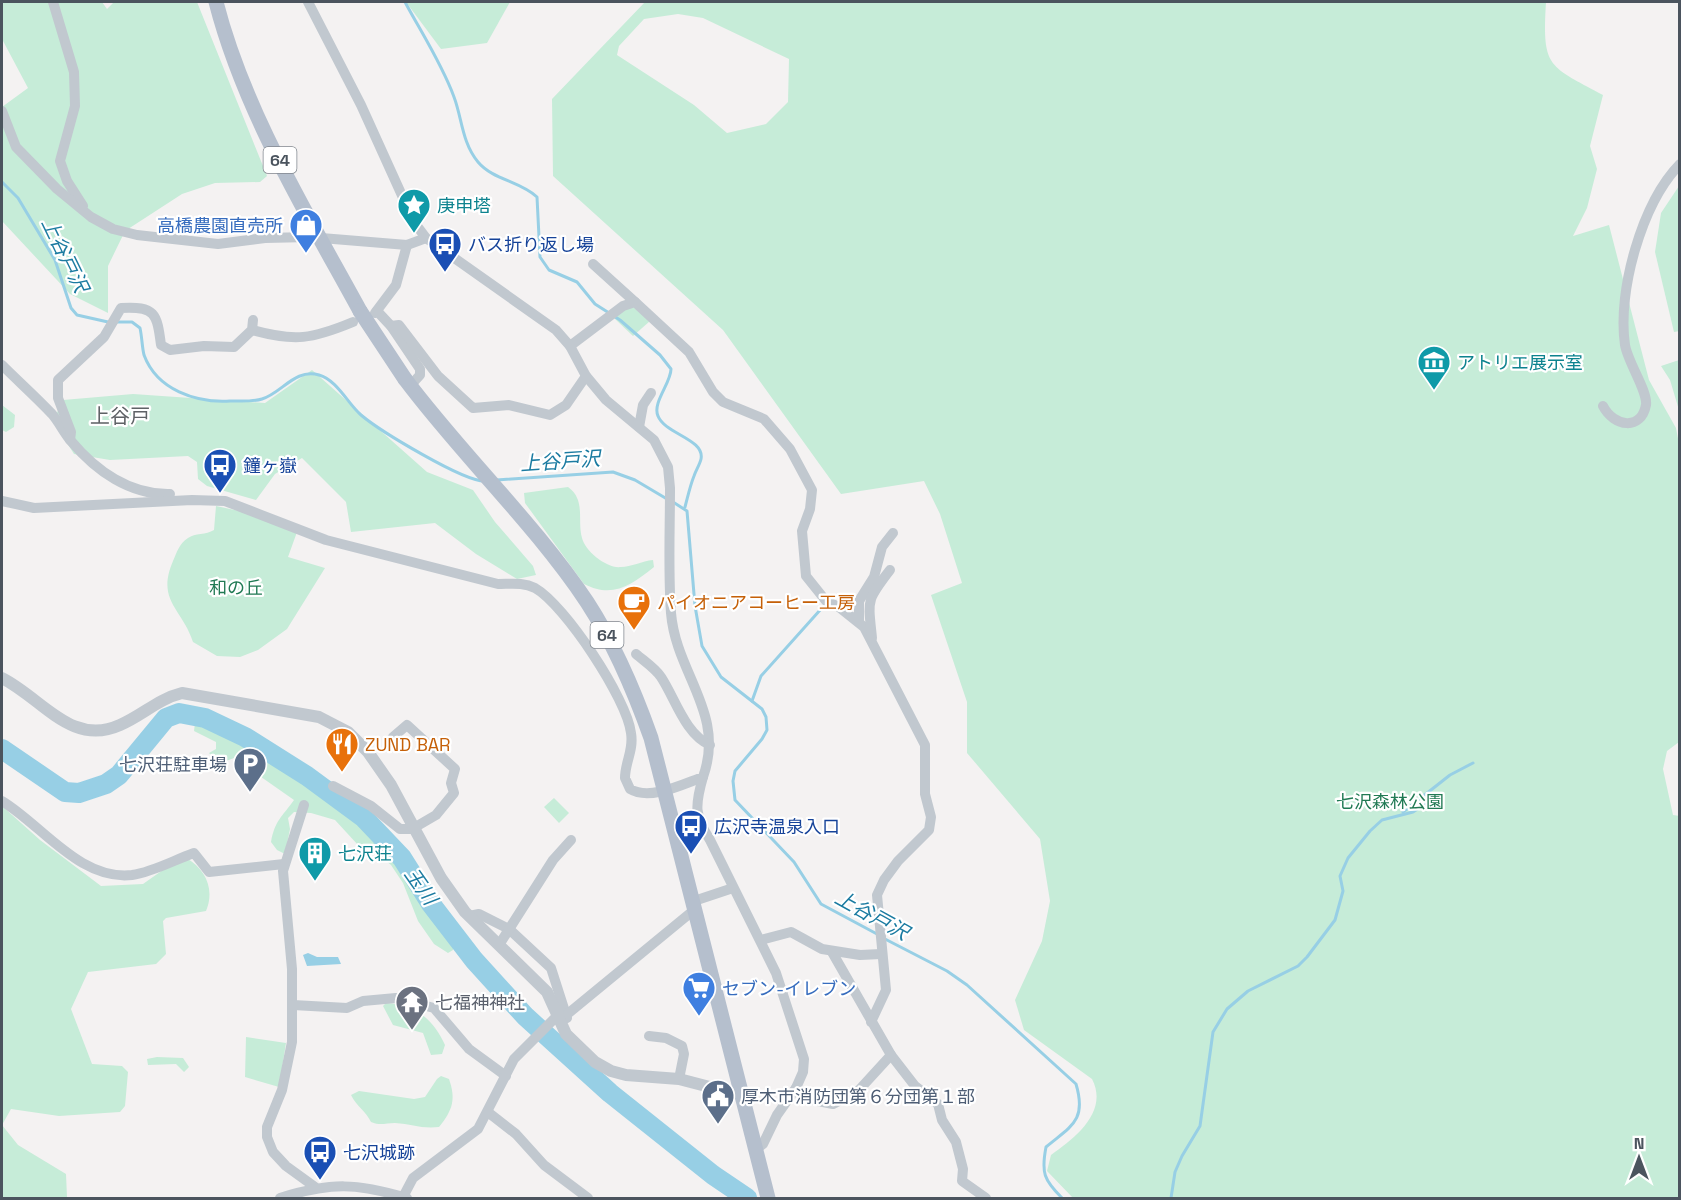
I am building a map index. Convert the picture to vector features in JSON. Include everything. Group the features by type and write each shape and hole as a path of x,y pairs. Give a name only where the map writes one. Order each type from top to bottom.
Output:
{"main road":[{"name":"64","path":"216,2 229,48 253,106 321,239 366,314 411,386 578,591 612,644 633,689 651,738 767,1196"}],"street":[{"path":"53,2 74,72 75,106 60,161 67,181 91,217"},
{"path":"308,2 361,105 414,222 426,238 556,330 570,346 586,376 606,400 654,440 668,467 671,614 682,657 711,730 710,760 703,777 697,817 780,984 804,1059 796,1088 777,1115 763,1144 755,1150"},
{"path":"2,111 16,147 57,189 91,217 113,229 137,235 205,243 231,243 265,238 407,245 426,238"},
{"path":"1603,406 1608,416 1621,423 1635,421 1645,409 1646,399 1629,363 1625,345 1626,301 1630,272 1654,200 1663,183 1680,164"},
{"path":"70,440 71,432 58,398 58,380 104,337 121,308 142,307 149,310 159,325 161,345 170,350 204,346 234,347 252,325 273,336 315,337 366,314 396,285 407,245"},
{"path":"593,264 689,352 718,397 764,419 790,448 812,490 810,509 802,531 806,576 826,601 859,622 873,641 925,746 925,794 931,817 929,830 898,861 877,895 886,990 871,1022"},
{"path":"570,346 616,311 635,302"},
{"path":"366,314 391,326 420,369 420,375 411,386"},
{"path":"391,326 399,325 438,376 473,408 509,405 550,416 559,412 566,405 586,376"},
{"path":"2,365 53,416 70,440 89,460 126,487 152,494 193,493 208,500 239,506 326,540 498,584 522,583 534,588 545,596 581,639 607,676 627,717 632,745 625,772 627,785 641,793 664,790 703,777"},
{"path":"639,427 643,405 651,393"},
{"path":"2,501 34,508 71,508 208,500"},
{"path":"859,622 859,601 874,577 882,547 893,533"},
{"path":"873,641 868,604 871,595 890,570"},
{"path":"636,654 660,676 669,696 702,741 710,745"},
{"path":"2,678 20,688 72,728 110,730 164,698 182,693 319,717 348,732 368,752 391,785 412,829 441,878 469,916 547,992 566,1034 595,1062 610,1071 679,1079 729,1092 740,1091"},
{"path":"333,786 371,806 400,829 412,829 436,815 454,793 451,783 455,769 407,726 393,737"},
{"path":"2,801 82,862 99,871 115,875 133,875 152,870 194,853 209,872 284,864"},
{"path":"304,805 284,864 283,892 288,902 293,1005 290,1055 282,1090 267,1127 267,1137 273,1152 286,1166 315,1187"},
{"path":"499,945 553,860 571,840"},
{"path":"280,1198 315,1187 346,1185 405,1198 413,1178 478,1129 489,1113 514,1059 533,1039 693,906 733,888"},
{"path":"469,916 479,914 509,929 551,968 559,1019"},
{"path":"760,940 791,932 832,952 881,950"},
{"path":"832,952 891,1055 915,1086 938,1104 942,1120 956,1143 963,1169 962,1181 992,1197"},
{"path":"293,1005 347,1008 363,1001 396,998 434,1008 469,1049 506,1076"},
{"path":"649,1036 666,1038 682,1046 679,1079"},
{"path":"796,1088 813,1100 833,1104 859,1090 891,1055"},
{"path":"489,1113 516,1134 544,1166 588,1198"}],"green space":[{"path":"2,2 102,2 107,9 114,2 197,2 267,176 260,182 215,183 182,194 125,231 108,266 108,313 70,294 2,221 2,107 28,88 2,39"},
{"path":"406,2 510,2 487,43 441,49"},
{"name":"七沢森林公園","path":"645,2 1546,2 1545,40 1552,62 1570,77 1603,95 1590,146 1597,169 1587,208 1573,236 1609,225 1649,380 1676,428 1679,444 1679,742 1667,751 1663,769 1673,815 1680,816 1679,1198 1073,1198 1047,1171 1051,1155 1070,1141 1087,1123 1093,1113 1096,1091 1092,1079 1024,1030 1015,1000 1042,941 1050,901 1040,839 967,753 967,702 931,595 962,583 940,514 924,481 841,494 723,330 553,176 552,99","holes":["678,14 703,18 789,59 788,102 766,124 727,133 694,105 617,55 619,46 644,19"]},
{"path":"1679,186 1680,331 1674,332 1655,252 1661,213"},
{"path":"631,305 650,321 633,336 613,317"},
{"path":"1680,360 1679,410 1670,380 1661,366"},
{"path":"312,370 427,472 473,490 495,522 533,566 536,575 517,579 476,554 435,523 351,532 346,502 302,458 275,474 256,500 207,486 198,479 197,462 188,456 110,460 74,454 53,421 63,400 133,394 265,403"},
{"path":"2,405 15,415 14,427 6,432 2,430"},
{"path":"568,487 577,498 582,538 592,553 603,562 615,567 653,560 654,567 629,584 613,590 594,588 584,584 525,503 524,493"},
{"name":"和の丘","path":"216,506 249,513 297,532 288,557 325,568 287,629 258,650 240,657 217,656 193,642 172,604 167,586 173,561 182,543 191,536 214,530"},
{"path":"195,723 217,728 253,745 308,785 313,788 326,784 361,811 366,829 404,868 454,942 453,950 448,953 434,944 418,921 403,883 391,865 373,850 358,845 335,820 311,813 294,812 288,818 290,829 285,854 277,850 271,842 275,829 294,800 234,758 218,764 209,753 216,749 216,742 194,731"},
{"path":"554,798 569,813 559,823 544,807"},
{"path":"2,806 40,840 101,886 143,884 170,865 186,858 199,868 207,881 209,903 206,911 166,918 163,921 166,954 156,964 88,972 71,1009 92,1064 122,1066 128,1072 125,1106 120,1112 59,1116 11,1109 2,1125"},
{"path":"386,1003 406,1006 429,1021 445,1045 442,1054 431,1055 423,1033 393,1025 383,1006"},
{"path":"246,1037 286,1043 279,1087 245,1077"},
{"path":"183,1058 189,1067 184,1072 176,1064 148,1065 147,1059"},
{"path":"441,1076 449,1079 453,1098 450,1110 439,1127 371,1122 351,1095 359,1091 414,1099 425,1097"},
{"path":"2,1125 18,1145 66,1174 67,1197 2,1198"}],"water":[{"path":"308,953 317,957 338,957 341,964 307,966 303,955"}],"waterway":[{"path":"405,2 449,85 457,105 465,139 473,155 491,173 523,187 537,197 540,257 549,270 577,282 595,304 620,320 660,355 671,369 659,399 658,416 668,428 691,441 701,452 701,459 685,507"},
{"name":"上谷戸沢","path":"2,182 18,198 55,260 71,308 77,315 108,322"},
{"name":"上谷戸沢","path":"115,322 132,322 140,328 144,355 150,367 158,377 179,392 204,400 255,401 269,396 303,375 319,375 337,387 361,415 385,432 442,465 474,479 485,481"},
{"name":"上谷戸沢","path":"497,480 613,472 635,480 667,499"},
{"name":"上谷戸沢","path":"673,502 687,511 695,606 702,646 721,677 762,709 766,717 767,730 762,739 735,771 733,781 735,800 794,862 821,904 877,934"},
{"path":"752,701 761,676 821,609"},
{"name":"玉川","path":"2,749 65,792 79,793 106,784 119,775 166,718 179,713 205,718 245,737 307,776 364,818 402,858 431,904 474,960 525,1016 610,1093 713,1175 747,1198"},
{"path":"1403,812 1450,775 1473,763"},
{"path":"1171,1198 1175,1172 1200,1126 1213,1032 1227,1009 1248,991 1298,966 1307,957 1335,920 1343,891 1340,876 1348,858 1370,831 1382,820 1413,812 1434,798"},
{"name":"上谷戸沢","path":"885,939 947,971 967,985 1076,1084 1079,1096 1078,1115 1069,1128 1046,1147 1045,1176 1062,1198"}],"place":[{"name":"庚申塔","path":"414,234"},
{"name":"高橋農園直売所","path":"306,254"},
{"name":"バス折り返し場","path":"445,273"},
{"name":"アトリエ展示室","path":"1434,391"},
{"name":"鐘ヶ嶽","path":"220,494"},
{"name":"パイオニアコーヒー工房","path":"634,631"},
{"name":"ZUND BAR","path":"342,773"},
{"name":"七沢荘駐車場","path":"250,793"},
{"name":"広沢寺温泉入口","path":"691,855"},
{"name":"七沢荘","path":"315,882"},
{"name":"セブン-イレブン","path":"699,1017"},
{"name":"七福神神社","path":"412,1031"},
{"name":"厚木市消防団第６分団第１部","path":"718,1125"},
{"name":"七沢城跡","path":"320,1181"}],"district":[{"name":"上谷戸","path":"120,416"}]}
